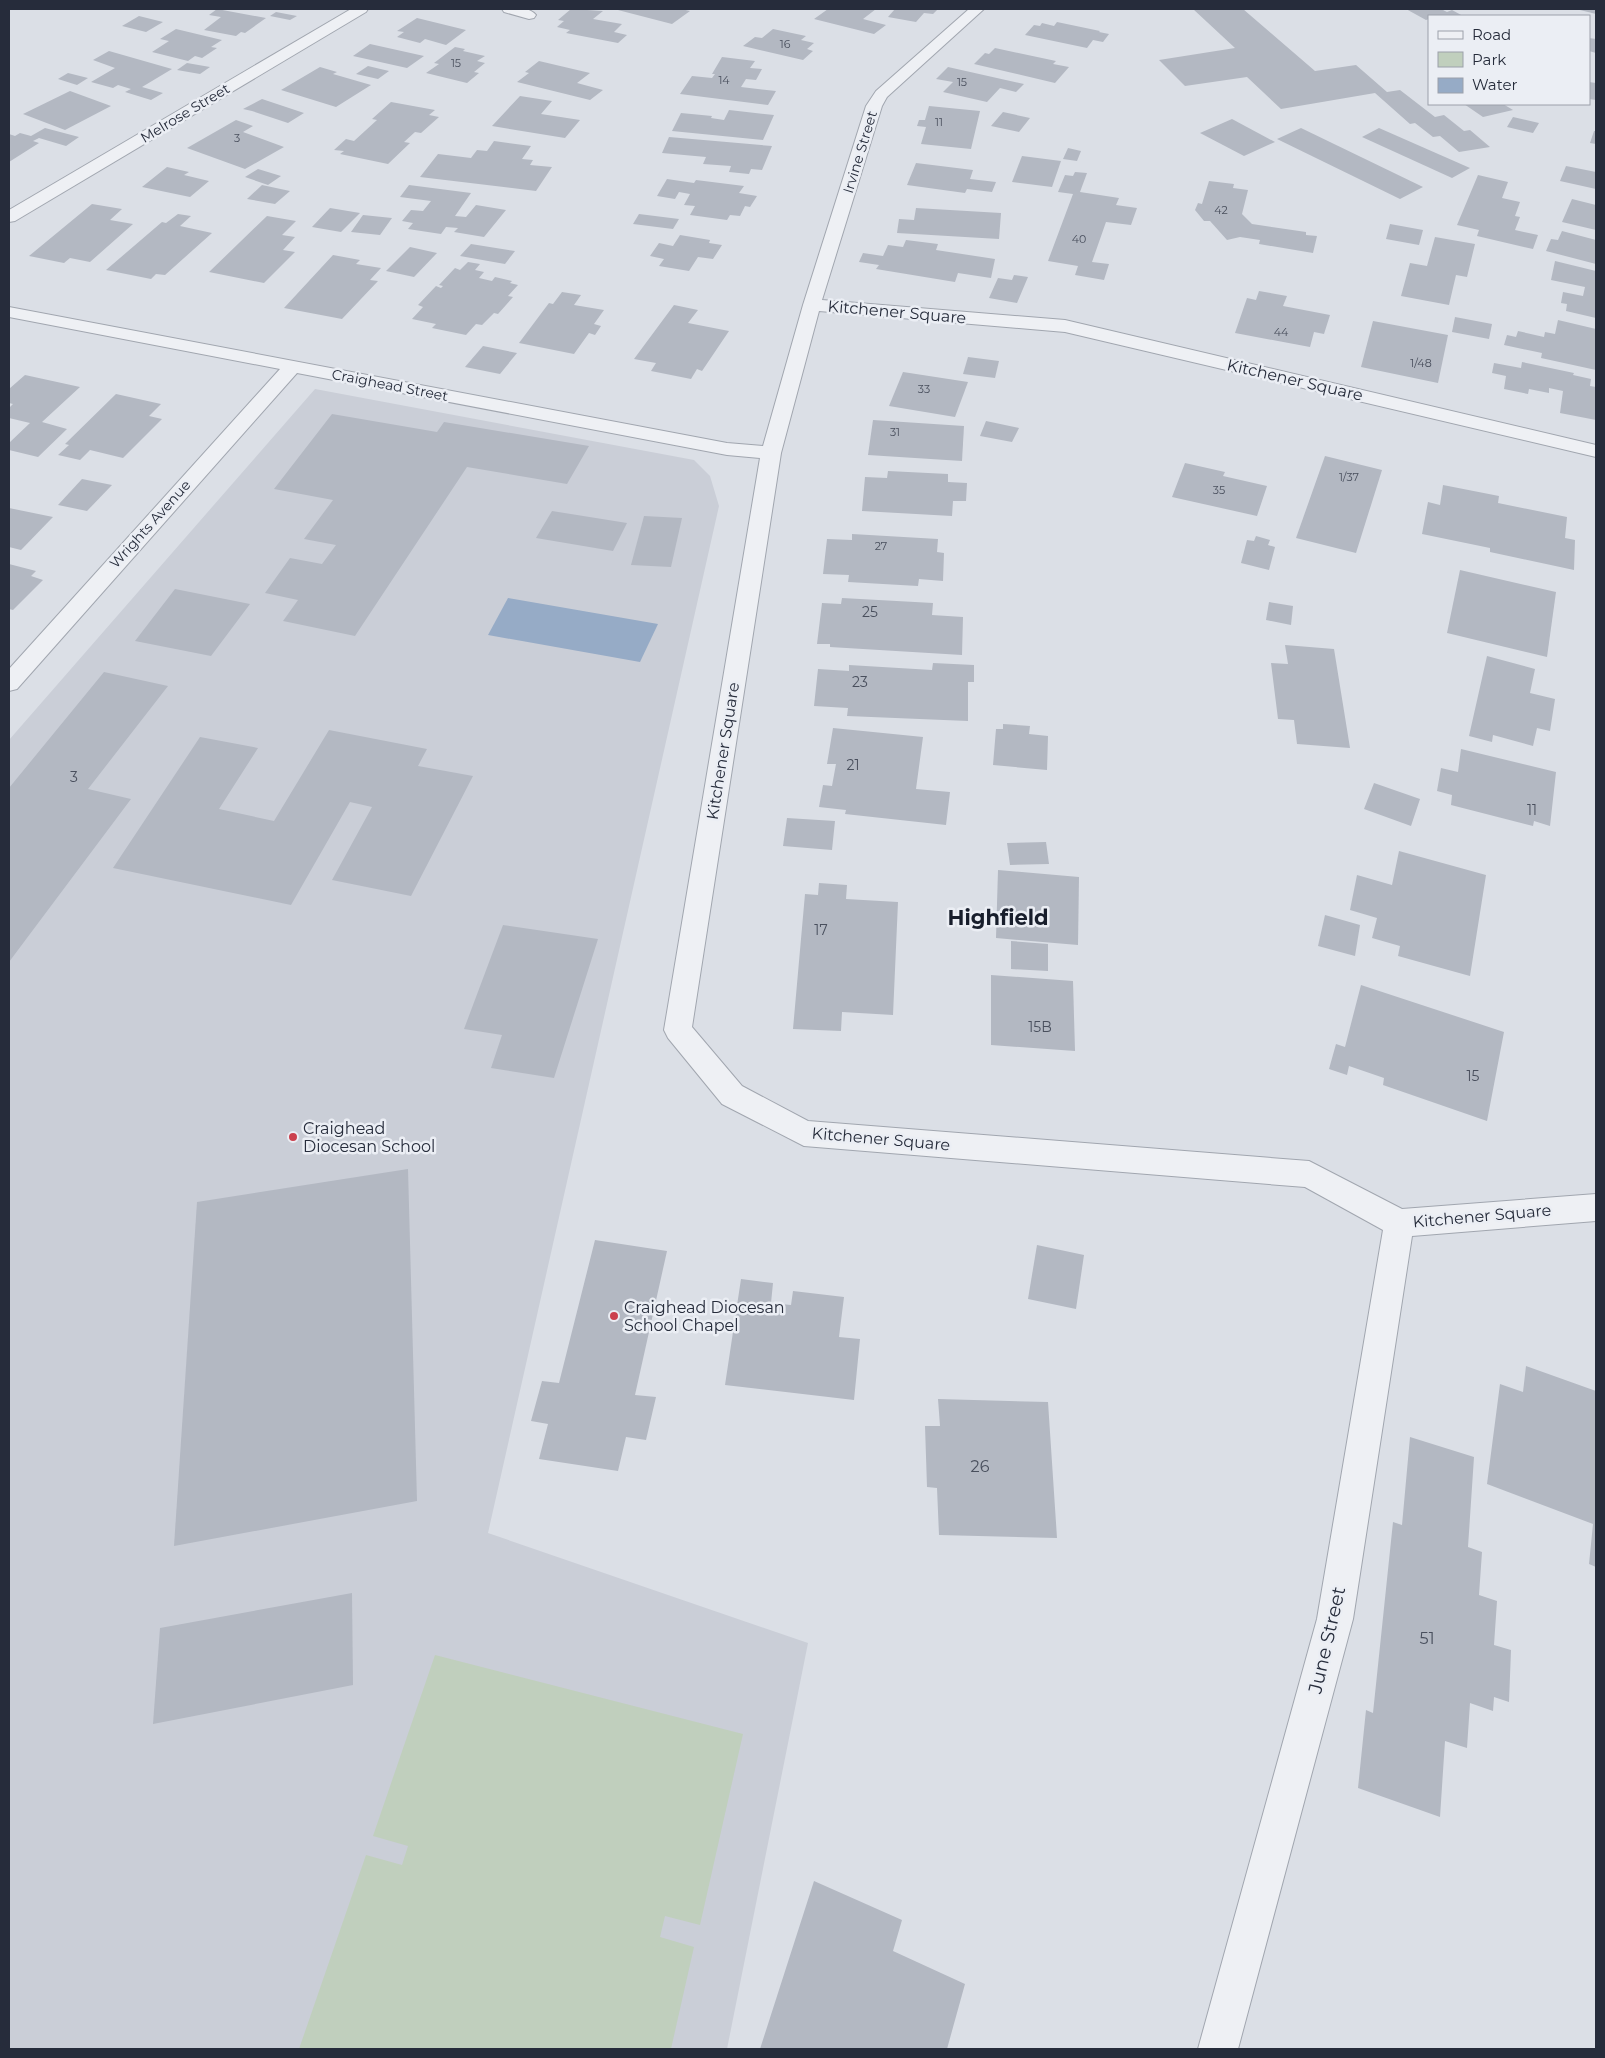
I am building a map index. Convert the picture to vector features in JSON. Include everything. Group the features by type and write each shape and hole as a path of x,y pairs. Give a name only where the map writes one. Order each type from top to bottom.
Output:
{"street":[{"name":"Melrose Street","path":"9,216 361,9"},
{"path":"509,9 529,14"},
{"name":"Irvine Street","path":"812,305 874,106 881,94 977,9"},
{"name":"Kitchener Square","path":"1596,451 1065,326 812,305 771,453 678,1030 732,1095 804,1133 1309,1174 1400,1223 1596,1207"},
{"name":"Craighead Street","path":"9,312 727,449 771,453"},
{"name":"Wrights Avenue","path":"9,683 293,366"},
{"name":"June Street","path":"1218,2049 1335,1619 1400,1223"}],"shaded area":[{"name":"Craighead Diocesan School","path":"315,389 694,460 710,476 719,506 488,1533 808,1643 727,2049 9,2049 9,740"}],"green space":[{"path":"435,1655 743,1734 700,1925 665,1916 660,1937 694,1947 671,2049 299,2049 366,1855 402,1865 408,1846 373,1836"}],"water":[{"path":"508,598 658,624 640,662 488,635"}],"building":[{"path":"217,9 266,18 245,33 241,32 236,36 204,30 221,17 209,15"},
{"path":"571,9 603,11 593,19 622,24 614,32 627,35 618,43 566,33 570,30 557,27 564,21 558,20"},
{"path":"614,9 681,9 690,11 672,24"},
{"path":"828,9 876,9 863,19 886,25 874,34 814,19"},
{"path":"895,9 938,9 933,14 924,13 916,22 888,17"},
{"path":"1193,9 1243,9 1315,71 1356,65 1387,92 1400,90 1435,117 1444,115 1464,131 1470,130 1490,147 1459,152 1440,136 1433,137 1415,123 1410,124 1375,93 1281,109 1247,77 1185,86 1159,60 1235,48"},
{"path":"1406,9 1441,9 1447,12 1452,10 1461,15 1428,15 1428,19"},
{"path":"1596,9 1596,14 1580,10"},
{"path":"276,12 297,16 290,20 270,16"},
{"path":"139,16 163,22 146,32 122,26"},
{"path":"417,18 466,30 446,45 425,39 420,43 397,37 404,32 397,31"},
{"path":"1057,22 1109,34 1103,42 1093,40 1087,48 1025,35 1034,25 1040,26 1042,23 1054,26"},
{"path":"176,29 222,40 211,47 217,48 202,58 195,56 188,61 152,52 169,41 160,39"},
{"path":"773,29 806,36 801,40 814,43 807,49 813,51 803,60 743,46 755,37 762,38"},
{"path":"1590,38 1596,39 1596,53 1590,51"},
{"path":"370,44 424,56 407,68 353,56"},
{"path":"455,47 465,49 463,51 485,56 477,61 485,63 474,72 479,73 467,83 426,73 439,64 434,63"},
{"path":"995,48 1056,61 1053,64 1069,67 1055,83 974,64 985,53 989,54"},
{"path":"109,51 172,69 142,87 163,93 151,100 125,92 131,89 118,85 113,88 91,82 115,68 93,60"},
{"path":"722,57 755,61 750,68 762,69 756,80 746,79 741,87 776,91 768,105 680,94 692,76 712,78 715,74 712,74"},
{"path":"539,61 590,73 577,83 603,90 590,100 517,82 529,73 525,72"},
{"path":"187,63 210,67 200,74 177,70"},
{"path":"368,66 389,71 378,79 356,74"},
{"path":"320,67 337,72 333,74 371,85 336,107 281,90"},
{"path":"948,67 1024,84 1016,92 1000,88 987,102 943,92 953,82 936,79"},
{"path":"68,73 88,78 77,85 58,79"},
{"path":"1590,82 1596,83 1596,100 1590,99"},
{"path":"70,91 111,106 65,130 23,114"},
{"path":"520,96 552,101 541,114 580,120 565,138 492,126"},
{"path":"262,99 304,113 288,123 243,109"},
{"path":"391,102 435,110 429,115 439,117 421,133 415,132 404,142 410,143 388,164 340,154 344,151 334,150 346,139 354,141 377,120 372,119"},
{"path":"1465,105 1505,105 1513,110 1483,117"},
{"path":"929,106 980,111 971,149 921,144 926,127 917,126 919,120 925,120"},
{"path":"729,110 774,115 763,140 672,131 681,113 712,116 711,118 724,120"},
{"path":"1003,112 1030,118 1019,132 991,126"},
{"path":"1513,117 1539,123 1533,133 1507,127"},
{"path":"1232,119 1275,142 1244,156 1200,133"},
{"path":"236,120 253,126 243,132 284,147 245,169 187,148"},
{"path":"45,128 79,137 66,146 39,138 33,141 39,143 9,162 9,134 15,136 20,133 31,136"},
{"path":"1301,128 1423,187 1400,199 1277,139"},
{"path":"1379,128 1470,168 1452,178 1362,137"},
{"path":"1594,131 1596,131 1596,144 1590,143"},
{"path":"669,137 772,146 762,170 751,169 749,174 729,172 731,166 703,164 706,157 662,153"},
{"path":"494,141 531,146 522,159 533,160 530,165 552,167 536,191 420,177 438,154 471,158 477,150 487,151"},
{"path":"1068,148 1081,151 1077,161 1063,159"},
{"path":"1022,156 1061,161 1052,187 1012,182"},
{"path":"916,163 973,170 970,179 996,182 992,192 967,189 965,193 907,185"},
{"path":"1566,166 1596,172 1596,189 1560,181"},
{"path":"167,167 189,172 184,175 209,181 190,197 142,187"},
{"path":"258,169 281,176 268,185 245,177"},
{"path":"1075,172 1087,173 1080,192 1119,198 1116,205 1137,208 1131,225 1106,222 1092,262 1109,264 1104,280 1075,275 1078,266 1048,261 1073,194 1058,192 1065,175 1073,176"},
{"path":"1478,175 1508,182 1502,198 1520,202 1515,216 1520,217 1515,230 1538,235 1533,249 1477,236 1479,230 1457,225"},
{"path":"667,179 694,183 696,180 744,186 739,193 757,196 750,207 745,206 740,216 730,215 727,220 690,215 695,206 684,205 690,194 679,192 675,199 657,196"},
{"path":"1209,181 1234,184 1233,188 1248,190 1242,214 1252,224 1306,232 1306,235 1317,236 1313,253 1259,244 1260,240 1240,237 1227,240 1210,221 1204,221 1195,210 1198,203 1202,204"},
{"path":"262,185 290,191 275,204 247,199"},
{"path":"409,185 471,193 455,216 466,217 476,205 506,210 484,237 454,232 458,228 446,227 441,234 408,229 413,223 402,221 411,210 423,211 431,201 400,197"},
{"path":"1572,199 1596,205 1596,230 1562,222"},
{"path":"92,204 122,209 110,220 133,224 90,262 70,258 64,263 29,256"},
{"path":"330,208 360,213 341,232 312,227"},
{"path":"916,208 1001,213 999,239 897,233 899,219 914,220"},
{"path":"178,214 191,216 180,226 212,233 165,275 156,274 151,279 106,270 162,222 166,223"},
{"path":"639,214 679,219 673,229 633,224"},
{"path":"363,215 392,218 380,235 351,232"},
{"path":"267,216 296,221 282,235 295,237 283,250 295,252 264,283 209,272"},
{"path":"1390,224 1423,230 1419,245 1386,239"},
{"path":"1562,231 1596,240 1596,264 1546,251 1551,239 1558,240"},
{"path":"680,235 710,240 709,243 722,245 713,259 698,257 689,271 659,266 664,259 650,256 659,243 673,246"},
{"path":"1435,237 1475,244 1467,277 1456,275 1449,305 1401,296 1410,263 1427,266"},
{"path":"906,240 938,244 936,250 995,259 991,278 958,273 955,282 876,269 879,265 859,262 863,253 883,256 888,245 903,247"},
{"path":"471,244 515,251 505,264 460,256"},
{"path":"410,247 437,253 414,277 386,271"},
{"path":"333,255 360,260 356,264 381,268 370,280 378,281 342,319 284,308"},
{"path":"1555,261 1596,271 1596,318 1566,311 1567,304 1561,303 1563,292 1583,296 1585,287 1551,280"},
{"path":"468,262 480,264 475,270 484,272 479,278 492,281 495,277 512,281 510,283 518,285 508,296 513,297 498,314 494,313 482,325 476,324 466,335 432,328 436,324 412,319 423,307 418,305 436,286 441,288 443,286 439,285 455,268 460,270"},
{"path":"1014,275 1028,277 1017,303 989,298 998,278 1012,280"},
{"path":"1259,291 1287,296 1283,306 1330,315 1324,334 1314,332 1310,347 1235,333 1247,298 1256,300"},
{"path":"562,292 581,295 574,305 604,310 594,324 601,326 595,335 589,333 574,354 519,343 549,303 553,304"},
{"path":"674,305 698,310 688,323 729,331 702,371 697,369 691,379 651,371 656,363 634,359"},
{"path":"1455,317 1492,324 1489,339 1452,332"},
{"path":"1558,320 1596,329 1596,370 1541,358 1542,353 1504,345 1507,335 1516,337 1518,331 1544,337 1545,332 1555,334"},
{"path":"1373,321 1448,335 1438,383 1361,367"},
{"path":"483,346 517,353 500,374 465,367"},
{"path":"968,357 999,361 995,378 963,374"},
{"path":"1522,362 1574,373 1573,375 1591,379 1590,386 1596,387 1596,420 1560,413 1563,391 1549,388 1549,393 1529,389 1528,394 1504,389 1506,376 1492,373 1494,363 1521,368"},
{"path":"903,372 968,382 955,417 889,406"},
{"path":"25,375 80,387 42,422 67,429 38,457 9,450 9,443 30,423 9,418 9,408 13,404 9,403 9,389"},
{"path":"116,394 161,404 149,416 162,419 123,458 90,450 80,460 58,455 69,445 65,444"},
{"path":"332,414 437,432 444,422 589,446 567,484 467,467 355,636 283,621 298,600 265,593 290,558 322,564 336,545 304,539 333,500 274,489"},
{"path":"873,420 964,426 962,461 868,455"},
{"path":"986,421 1019,428 1012,442 980,436"},
{"path":"1325,456 1382,470 1356,553 1296,538"},
{"path":"1185,463 1225,472 1223,476 1267,486 1257,516 1172,497"},
{"path":"888,471 948,474 948,482 967,483 966,501 953,501 952,516 862,511 865,477 887,478"},
{"path":"82,479 112,485 87,511 58,505"},
{"path":"1443,485 1499,496 1498,503 1567,517 1565,538 1575,540 1574,570 1490,552 1490,548 1422,534 1428,502 1440,505"},
{"path":"9,508 53,517 21,550 9,547"},
{"path":"552,511 627,523 613,551 536,538"},
{"path":"644,516 682,518 671,567 631,565"},
{"path":"852,534 938,539 937,552 944,553 943,581 919,579 918,586 848,582 849,575 823,574 827,539 852,540"},
{"path":"1256,536 1270,540 1268,545 1275,547 1269,570 1241,563 1247,540 1254,541"},
{"path":"9,564 36,571 31,576 43,580 13,610 9,609"},
{"path":"1460,570 1556,592 1547,657 1447,633"},
{"path":"175,589 250,604 211,656 135,641"},
{"path":"842,598 933,603 932,615 963,617 962,655 830,647 830,644 817,644 822,603 841,604"},
{"path":"1269,602 1293,606 1291,625 1266,620"},
{"path":"1285,645 1334,649 1350,748 1297,744 1294,720 1278,719 1271,663 1288,664"},
{"path":"1487,656 1535,669 1530,693 1555,699 1550,731 1537,728 1533,746 1493,735 1492,742 1469,736"},
{"path":"933,663 974,665 974,682 968,682 968,721 847,716 848,708 814,706 818,669 849,671 849,665 932,670"},
{"path":"104,672 168,686 88,789 131,799 9,962 9,788"},
{"path":"1003,724 1030,726 1029,734 1048,736 1047,770 993,765 996,729 1003,729"},
{"path":"833,728 923,737 916,789 950,792 946,825 845,814 846,810 819,807 823,785 832,786 836,764 827,764"},
{"path":"329,730 427,749 418,766 473,776 411,896 332,880 372,807 350,802 291,905 113,868 200,737 258,748 219,809 274,821"},
{"path":"1461,749 1556,772 1550,826 1534,821 1533,826 1451,805 1452,795 1437,791 1441,768 1458,772"},
{"path":"1374,783 1420,799 1411,826 1364,809"},
{"path":"787,818 835,821 832,850 783,846"},
{"path":"1046,842 1049,864 1010,865 1007,843"},
{"path":"1399,851 1486,875 1470,976 1398,956 1400,946 1372,938 1377,918 1350,910 1357,875 1392,885"},
{"path":"998,870 1079,877 1078,945 996,938"},
{"path":"819,883 847,885 846,899 898,902 893,1015 842,1012 841,1031 793,1029 805,894 818,895"},
{"path":"1325,915 1360,925 1355,956 1318,946"},
{"path":"503,925 598,939 554,1078 491,1068 502,1035 464,1029"},
{"path":"1011,941 1048,944 1048,971 1011,969"},
{"path":"991,975 1073,981 1075,1051 991,1045"},
{"path":"1361,985 1504,1032 1487,1121 1383,1085 1384,1078 1349,1066 1347,1075 1329,1069 1336,1044 1345,1047"},
{"path":"408,1169 417,1501 174,1546 197,1202"},
{"name":"Craighead Diocesan School Chapel","path":"595,1240 667,1251 635,1395 656,1397 646,1440 626,1437 618,1471 539,1459 548,1424 531,1421 542,1381 559,1383"},
{"path":"1037,1245 1084,1255 1076,1309 1028,1299"},
{"path":"741,1279 773,1283 771,1303 791,1305 793,1291 844,1297 839,1337 860,1339 854,1400 725,1385"},
{"path":"1526,1366 1596,1391 1596,1567 1589,1564 1593,1524 1487,1484 1500,1384 1523,1392"},
{"path":"938,1399 1048,1402 1057,1538 939,1535 937,1488 927,1487 925,1426 940,1426"},
{"path":"1410,1437 1474,1457 1468,1547 1482,1552 1479,1595 1497,1601 1494,1645 1511,1650 1509,1702 1494,1697 1493,1711 1470,1703 1467,1748 1445,1741 1440,1817 1358,1788 1366,1710 1373,1713 1393,1522 1402,1525"},
{"path":"352,1593 353,1685 153,1724 160,1628"},
{"path":"814,1881 902,1920 893,1951 965,1984 947,2049 760,2049"}],"place":[{"name":"Craighead Diocesan School","path":"293,1137"},
{"name":"Craighead Diocesan School Chapel","path":"614,1316"}],"district":[{"name":"Highfield","path":"998,917"}]}
